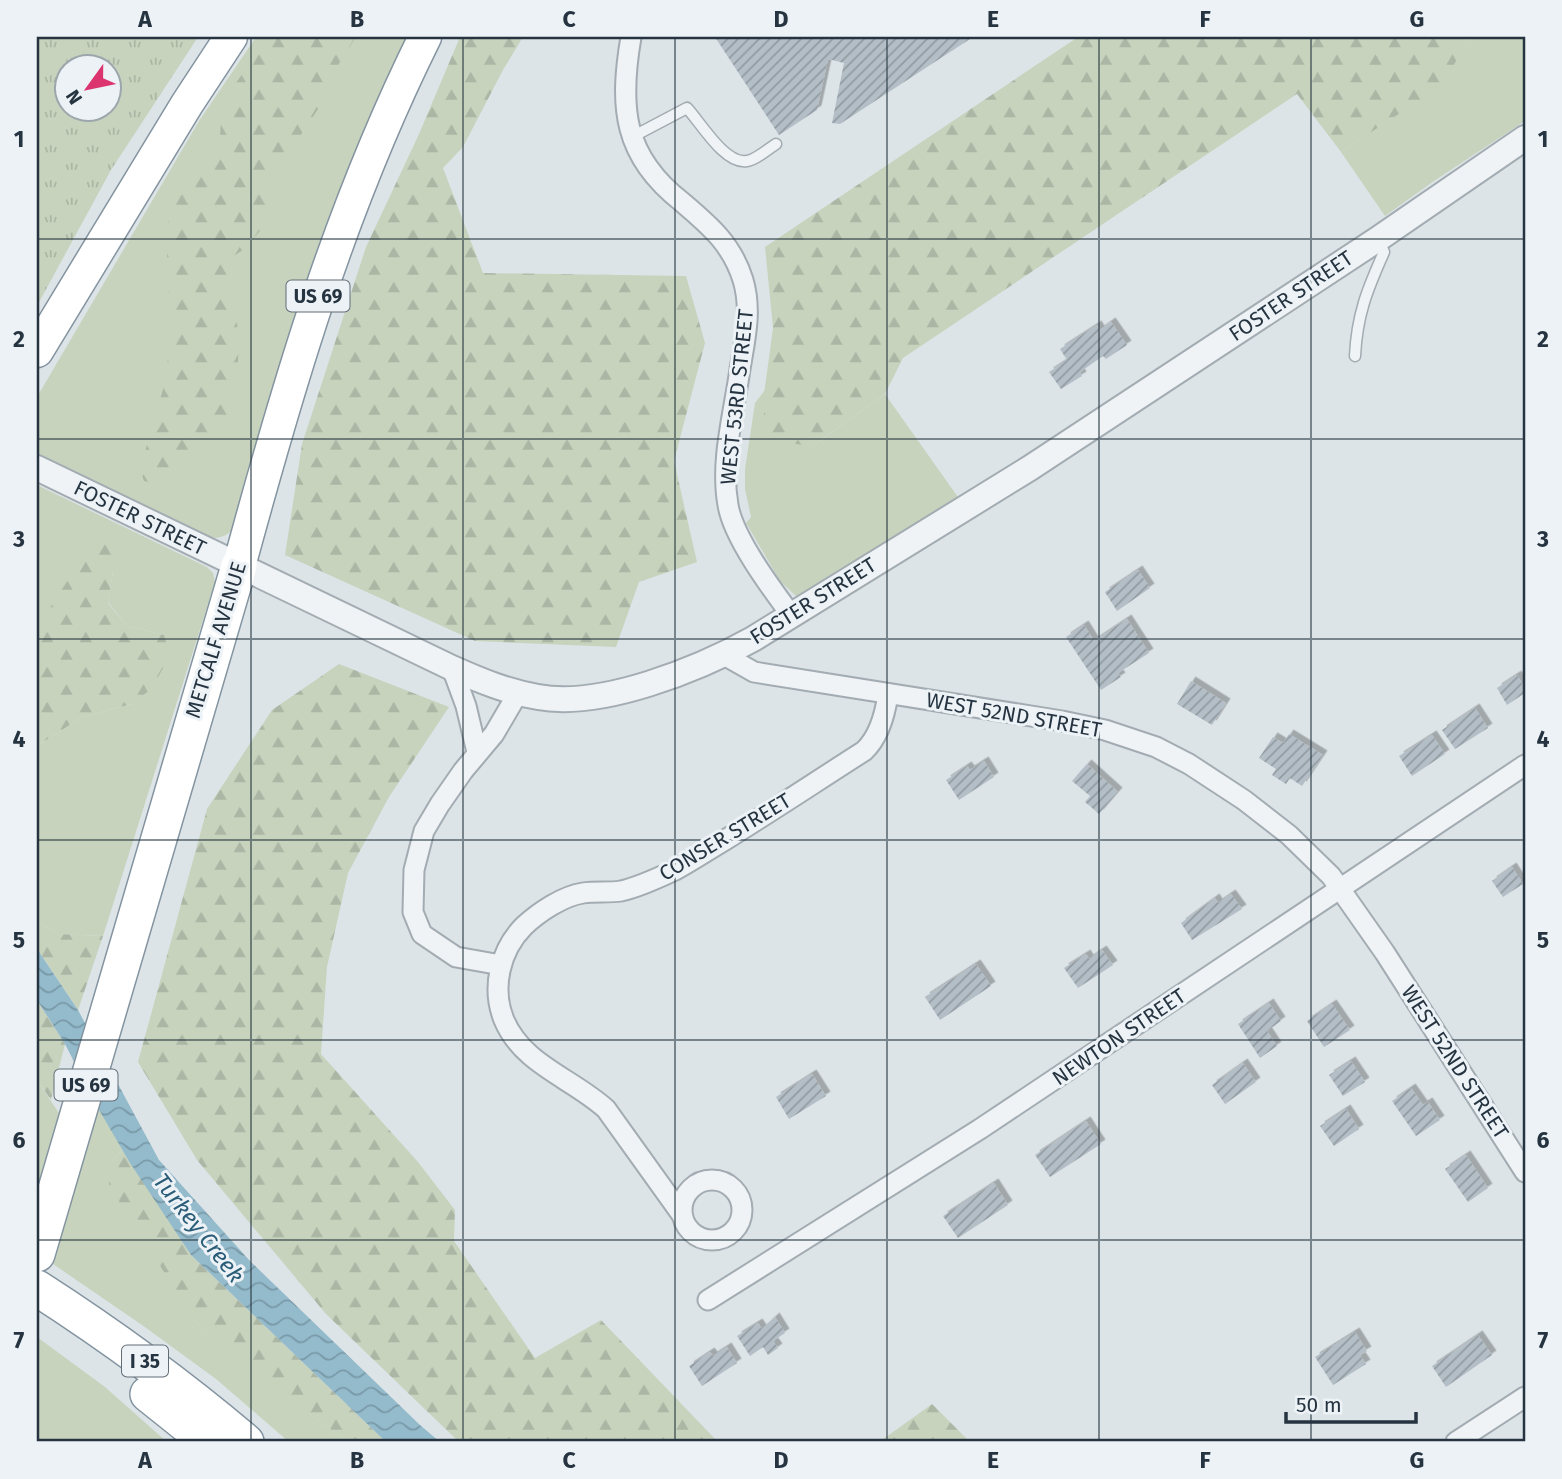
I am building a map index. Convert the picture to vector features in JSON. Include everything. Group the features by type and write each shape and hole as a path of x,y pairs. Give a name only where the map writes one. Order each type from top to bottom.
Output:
{"highway":[{"path":"37,351 187,104 231,37"},
{"name":"METCALF AVENUE","path":"37,1254 310,317 344,219 425,37"},
{"name":"I 35","path":"37,1288 160,1372 246,1442"},
{"path":"37,1315 82,1344 208,1442"}],"street":[{"name":"WEST 53RD STREET","path":"631,37 626,62 625,99 631,137 638,154 659,183 721,236 740,273 747,300 748,318 725,469 728,506 733,525 741,540 791,615"},
{"name":"FOSTER STREET","path":"37,468 498,688 541,698 587,698 622,691 709,663 791,615 1030,468 1378,239 1525,138"},
{"name":"WEST 52ND STREET","path":"724,655 754,672 1105,730 1156,747 1189,764 1244,800 1289,835 1331,876 1385,953 1525,1172"},
{"path":"452,668 466,706 477,752"},
{"path":"500,965 456,957 422,934 413,912 414,870 424,831 477,752 495,734 518,693"},
{"name":"CONSER STREET","path":"682,1216 606,1109 590,1094 538,1064 510,1031 503,1018 500,1001 500,965 514,937 563,899 584,893 624,890 677,869 864,751 872,743 882,722 888,694"},
{"name":"NEWTON STREET","path":"708,1300 981,1129 1525,765"},
{"path":"1457,1442 1525,1397"}],"lane":[{"path":"631,137 687,108 723,153 734,160 748,161 776,144"},
{"path":"1355,356 1356,327 1363,302 1384,252 1378,239"}],"green space":[{"path":"37,37 198,37 111,170 37,306"},
{"path":"256,37 410,37 236,526 225,535 211,538 37,455 37,397 199,121"},
{"path":"269,37 356,37 333,73 324,100 283,162 270,189 263,227 246,248 226,261 239,336 238,361 226,419 202,451 183,469 177,482 163,486 144,481 140,469 166,379 170,336 166,227 178,197 200,178 220,136 222,108 233,87"},
{"path":"460,37 523,37 463,147 443,168 483,273 686,276 705,343 674,461 697,562 639,582 616,647 475,641 285,555 302,444 366,247 419,134"},
{"path":"1078,37 1469,37 1443,85 1341,152 1297,94 903,358 885,394 813,446 779,442 764,426 764,394 773,328 765,247"},
{"path":"1469,37 1525,37 1525,121 1385,216 1341,152 1442,85"},
{"path":"765,390 764,426 813,446 885,394 960,500 797,597 780,581 746,523 751,517 745,489 745,469 755,403"},
{"path":"37,485 207,567 213,573 215,582 103,936 58,934 37,921 37,746 82,717 132,704 164,635 127,626 108,602 113,571 37,628"},
{"path":"101,541 120,544 130,555 113,571 108,603 127,626 164,635 170,656 151,689 132,704 82,717 37,746 37,628 88,549"},
{"path":"339,664 449,707 389,797 348,873 327,967 321,1054 418,1162 455,1210 454,1241 535,1358 601,1320 718,1442 459,1442 326,1314 197,1160 138,1062 207,809 272,710"},
{"path":"37,921 58,934 103,936 78,1010 37,949"},
{"path":"37,1000 65,1044 51,1100 37,1080"},
{"path":"37,1080 82,1148 95,1103 123,1149 110,1164 196,1322 236,1361 348,1442 289,1442 216,1379 37,1253"},
{"path":"123,1149 191,1255 386,1442 348,1442 235,1361 196,1322 109,1186 110,1164"},
{"path":"37,1337 105,1387 167,1442 37,1442"},
{"path":"932,1404 970,1442 879,1442"}],"water":[{"name":"Turkey Creek","path":"37,949 78,1010 159,1160 250,1261 440,1442 386,1442 191,1255 130,1163 65,1044 37,1000"}],"building":[{"path":"715,37 973,37 840,124 832,123 844,63 828,59 817,110 779,135"},
{"path":"1111,322 1127,345 1106,359 1103,356 1080,372 1082,376 1061,389 1049,372 1067,360 1060,349 1097,325 1100,330"},
{"path":"1138,570 1150,588 1117,611 1105,592"},
{"path":"1127,619 1149,653 1118,673 1121,677 1101,690 1066,637 1084,625 1094,641"},
{"path":"1517,675 1525,693 1507,705 1497,688"},
{"path":"1191,681 1226,703 1212,725 1177,704"},
{"path":"1475,708 1488,728 1455,749 1442,730"},
{"path":"1289,734 1323,755 1302,786 1290,778 1286,784 1272,775 1276,769 1259,758 1273,737 1283,743"},
{"path":"1432,735 1445,754 1412,776 1399,756"},
{"path":"984,761 994,777 959,800 946,780 967,766 970,770"},
{"path":"1087,764 1118,792 1099,814 1085,802 1090,796 1072,781"},
{"path":"1512,867 1523,884 1503,897 1492,881"},
{"path":"1231,894 1242,909 1192,940 1181,923 1215,898 1218,903"},
{"path":"1102,950 1113,965 1078,988 1064,968 1086,954 1089,959"},
{"path":"976,964 991,986 940,1020 925,997"},
{"path":"1269,1003 1281,1021 1267,1031 1277,1046 1260,1058 1238,1024"},
{"path":"1332,1004 1350,1030 1324,1047 1307,1021"},
{"path":"1351,1061 1365,1082 1343,1096 1329,1075"},
{"path":"1243,1063 1256,1082 1225,1104 1212,1085"},
{"path":"812,1074 826,1096 789,1119 776,1097"},
{"path":"1411,1088 1423,1105 1428,1102 1440,1120 1416,1136 1392,1101"},
{"path":"1346,1109 1359,1129 1334,1146 1320,1126"},
{"path":"1086,1121 1101,1144 1050,1177 1035,1155"},
{"path":"1466,1155 1488,1188 1468,1202 1445,1169"},
{"path":"994,1183 1008,1205 958,1238 943,1216"},
{"path":"775,1317 785,1333 773,1341 778,1348 768,1355 763,1347 750,1356 737,1336 758,1323 762,1329"},
{"path":"1355,1332 1367,1351 1360,1355 1366,1364 1333,1385 1315,1357"},
{"path":"1478,1335 1492,1355 1446,1387 1432,1366"},
{"path":"727,1347 737,1363 702,1386 689,1366 710,1352 713,1356"}]}
